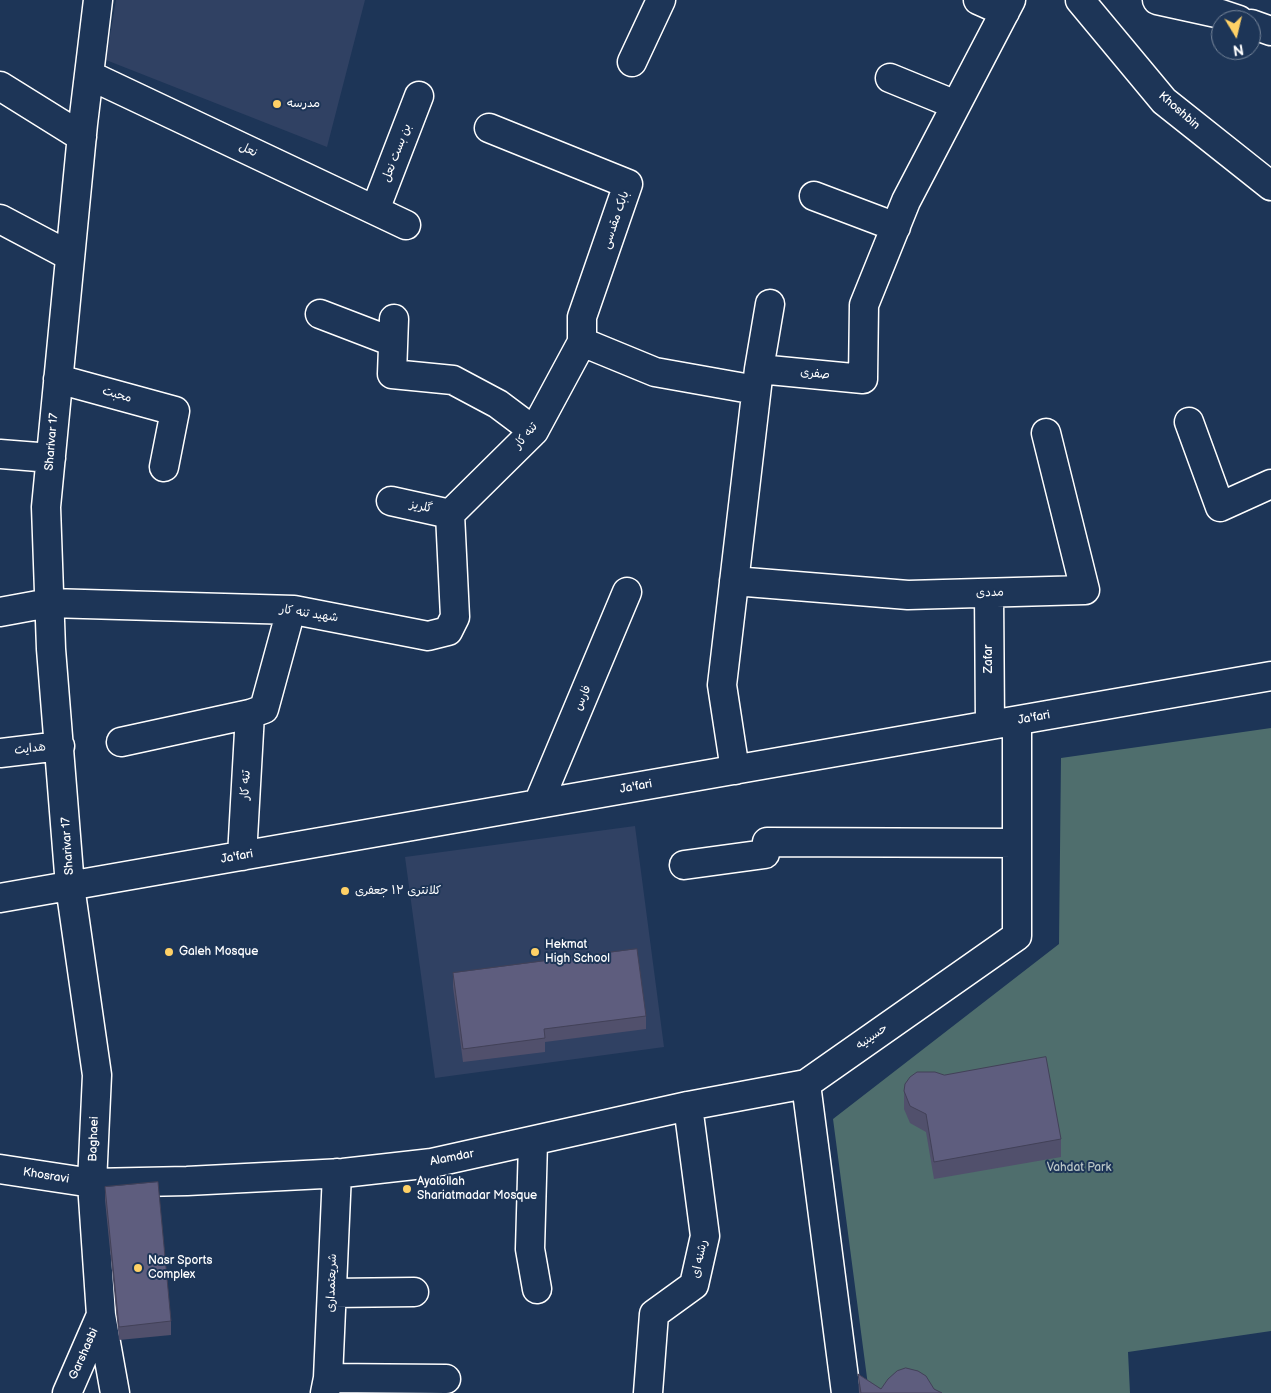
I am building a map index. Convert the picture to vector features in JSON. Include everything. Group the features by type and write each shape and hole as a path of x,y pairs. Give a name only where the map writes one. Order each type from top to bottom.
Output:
{"street":[{"name":"Sharivar 17","path":"70,886 51,649 46,507 82,136 98,0"},
{"path":"632,62 661,0"},
{"path":"978,0 1008,6"},
{"name":"Khoshbin","path":"1080,0 1164,101 1271,186"},
{"path":"1157,0 1222,10"},
{"name":"صفری","path":"758,379 863,379 864,305 906,201 1008,6"},
{"name":"نعل","path":"89,75 406,226"},
{"path":"890,78 956,105"},
{"path":"0,86 82,136"},
{"name":"بن بست نعل","path":"375,210 419,96"},
{"name":"بابک مقدسی","path":"489,128 628,184 582,317 582,342"},
{"path":"814,196 896,227"},
{"path":"0,219 70,256"},
{"path":"735,770 722,685 758,379 770,304"},
{"path":"320,314 394,330 392,374 453,380 498,404 534,431"},
{"path":"582,342 655,372 758,379"},
{"name":"تنه کار","path":"450,514 534,431 582,342"},
{"name":"محبت","path":"58,379 175,411 164,467"},
{"path":"1190,422 1220,507 1271,484"},
{"name":"مددی","path":"734,581 908,595 1085,590 1046,433"},
{"path":"0,454 50,458"},
{"name":"گلریز","path":"392,501 450,514"},
{"name":"شهید تنه کار","path":"0,612 49,603 291,610 428,636 448,631 455,616 450,514"},
{"name":"فارس","path":"538,804 627,592"},
{"name":"Zafar","path":"989,593 990,725"},
{"name":"تنه کار","path":"242,856 257,712 291,610"},
{"name":"Ja'fari","path":"0,898 1271,676"},
{"path":"121,742 257,712"},
{"name":"حسینیه","path":"806,1084 1017,936 1017,720"},
{"name":"هدایت","path":"0,753 60,746"},
{"path":"684,865 765,854 766,842 1017,843"},
{"name":"Baghaei","path":"70,886 96,1074 92,1182 101,1315 115,1393"},
{"path":"806,1084 846,1393"},
{"name":"Alamdar","path":"92,1182 187,1181 337,1174 432,1163 688,1106 806,1084"},
{"name":"رشنه ای","path":"648,1393 654,1314 694,1285 706,1236 688,1106"},
{"path":"533,1142 530,1249 537,1288"},
{"name":"Khosravi","path":"0,1169 92,1182"},
{"name":"شریعتمداری","path":"327,1385 337,1174"},
{"path":"332,1294 414,1292"},
{"name":"Garshasbi","path":"67,1393 101,1315"},
{"path":"327,1385 446,1379"}],"shaded area":[{"name":"مدرسه","path":"116,0 365,0 327,147 106,60"},
{"name":"Hekmat High School","path":"635,826 664,1047 435,1078 405,857"}],"green space":[{"name":"Vahdat Park","path":"1271,728 1271,1331 1128,1352 1130,1393 869,1393 833,1119 1059,944 1061,758"}],"building":[{"path":"637,949 646,1016 544,1029 545,1038 463,1049 453,973"},
{"path":"1046,1057 1061,1139 934,1162 926,1114 910,1106 904,1091 905,1084 910,1077 917,1072 935,1072 944,1075"},
{"name":"Nasr Sports Complex","path":"158,1182 171,1321 119,1327 105,1187"},
{"path":"906,1368 918,1371 926,1376 934,1389 942,1393 861,1393 858,1374 881,1389 897,1371"}],"place":[{"name":"مدرسه","path":"277,104"},
{"name":"کلانتری ۱۲ جعفری","path":"345,891"},
{"name":"Galeh Mosque","path":"169,952"},
{"name":"Hekmat High School","path":"535,952"},
{"name":"Ayatollah Shariatmadar Mosque","path":"407,1189"},
{"name":"Nasr Sports Complex","path":"138,1268"}]}
